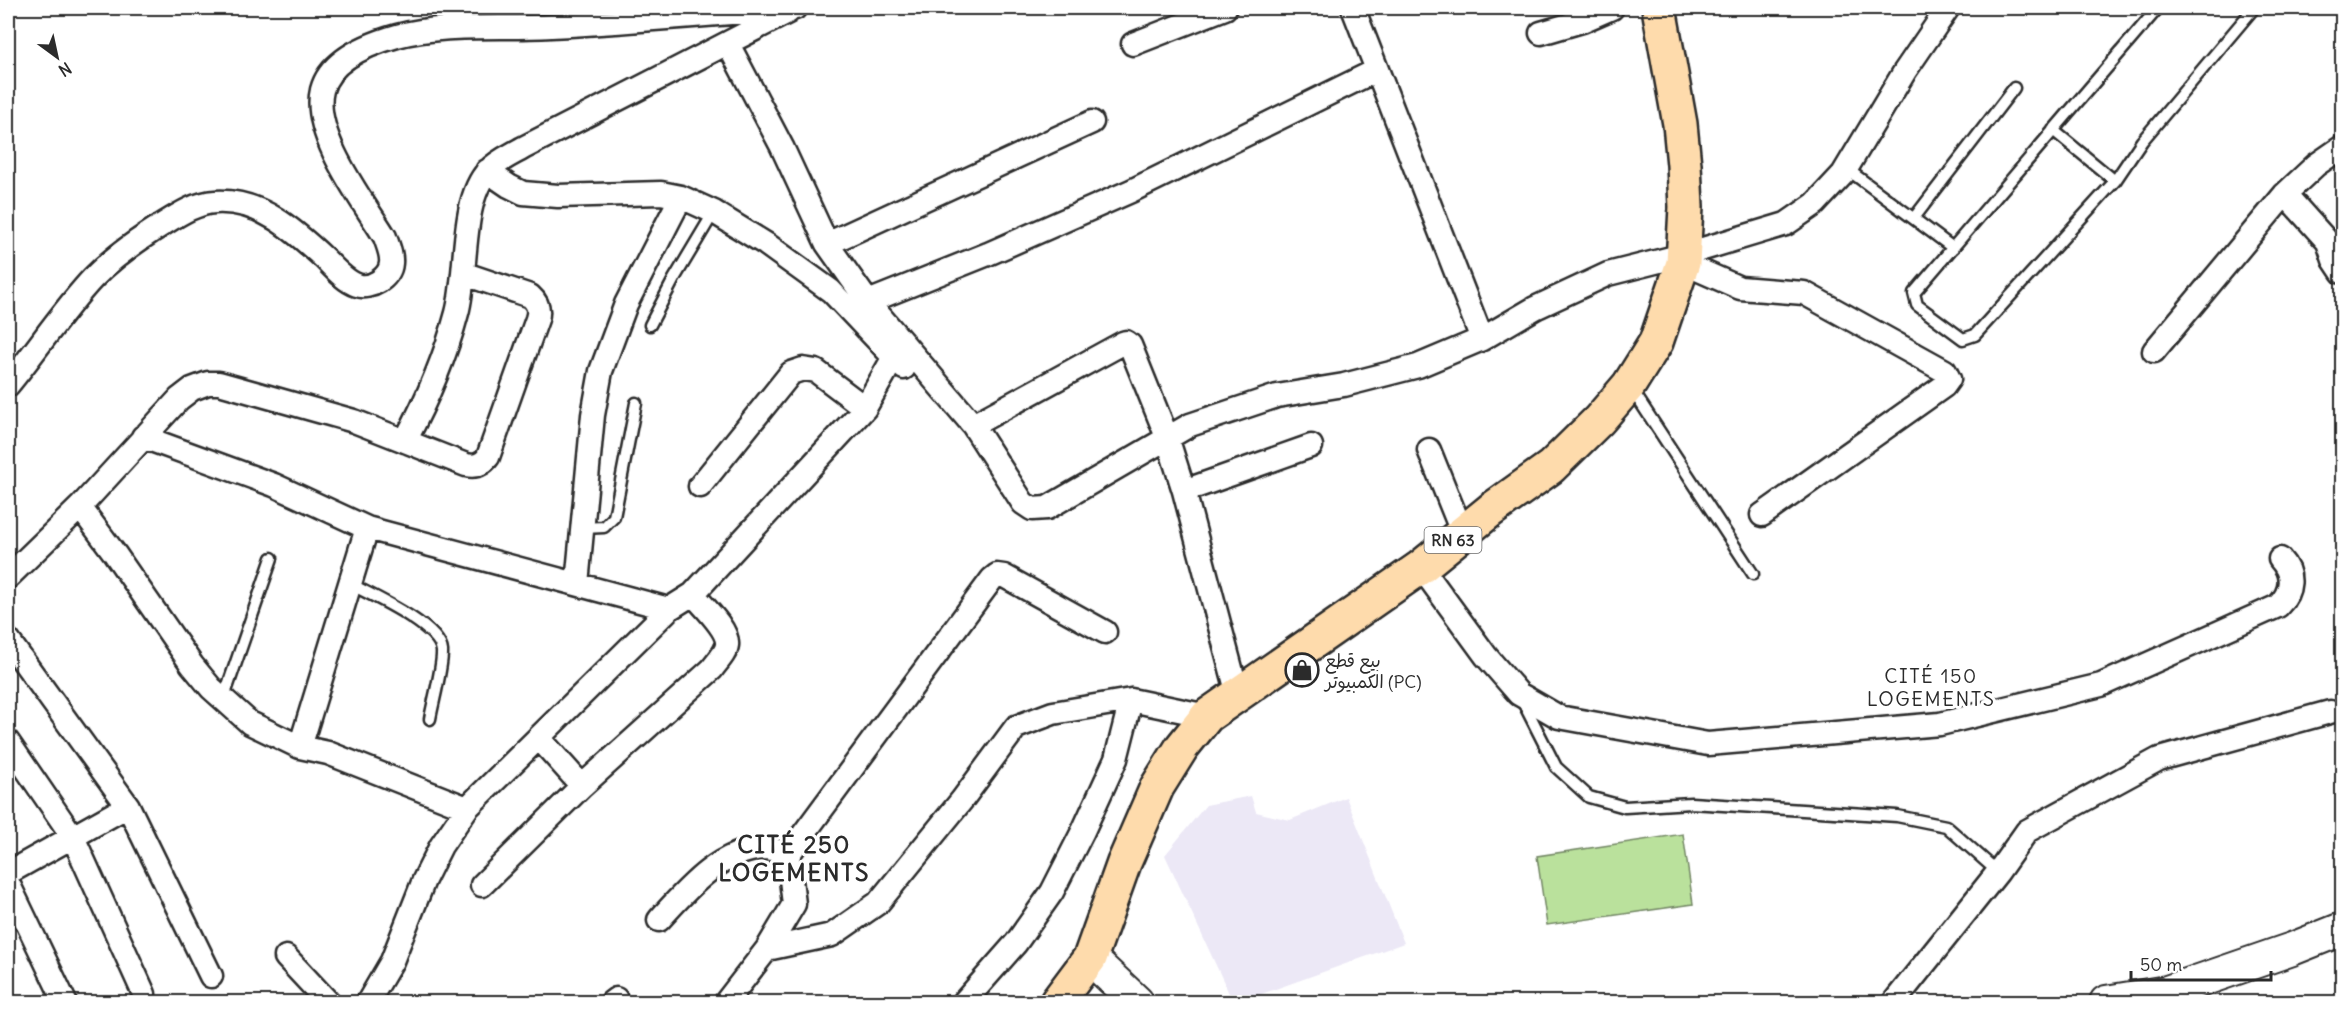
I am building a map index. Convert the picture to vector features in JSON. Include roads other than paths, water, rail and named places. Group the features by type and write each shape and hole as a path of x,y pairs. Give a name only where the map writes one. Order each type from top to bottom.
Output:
{"main road":[{"name":"RN 63","path":"1057,1002 1090,957 1124,863 1156,787 1182,747 1207,716 1421,567 1462,532 1551,467 1599,420 1629,385 1656,342 1683,259 1686,207 1680,124 1659,8"},
{"path":"2106,1002 2164,997 2343,928"},
{"path":"1090,957 1137,1002"}],"street":[{"path":"405,441 428,398 458,311 465,274 470,210 478,188 488,171 523,148 796,8"},
{"path":"8,385 94,277 130,245 195,206 215,202 253,207 278,219 355,284 364,286 376,283 383,278 390,268 390,251 385,237 329,143 321,110 322,91 328,76 340,63 358,51 399,35 428,30 550,26 796,8"},
{"path":"1133,44 1225,8"},
{"path":"1353,8 1482,339"},
{"path":"1541,33 1582,21 1612,8"},
{"path":"728,44 782,147 827,244 868,303 974,425 1023,503 1032,509 1047,508 1190,425 1277,396 1344,385 1418,366 1482,339 1535,308 1608,274 1683,259 1786,224 1815,204 1846,169 1905,71 1948,8"},
{"path":"868,303 988,254 1131,191 1377,70"},
{"path":"827,244 1092,122"},
{"path":"2154,351 2284,194 2316,165 2343,147"},
{"path":"488,171 524,193 543,196 661,193 681,197 714,212 766,243 831,291 997,464"},
{"path":"2284,194 2328,242 2334,260 2343,272"},
{"path":"577,584 592,415 607,350 626,304 681,197"},
{"path":"1683,259 1740,288 1804,293 1945,371 1948,379 1944,386 1762,515"},
{"path":"8,577 80,507 179,399 192,389 208,383 219,383 354,421 466,465 476,466 485,461 539,309 534,299 465,274"},
{"path":"974,425 1126,342 1130,345 1167,437 1184,491 1238,695"},
{"path":"368,1002 392,961 424,880 441,846 467,808 669,609 693,594 865,408 894,357"},
{"path":"700,486 790,373 803,369 816,371 865,408"},
{"path":"143,437 274,485 367,528 669,609"},
{"path":"1184,491 1311,446"},
{"path":"1429,450 1462,532"},
{"path":"80,507 192,665 223,700 250,723 300,747 328,753 467,808"},
{"path":"300,747 367,528"},
{"path":"1421,567 1486,656 1519,694 1559,717 1708,744 1940,724 2101,685 2270,609 2284,600 2290,584 2288,571 2280,559"},
{"path":"726,1002 767,949 794,904 788,855 992,579 997,575 1004,576 1105,632"},
{"path":"482,885 582,786 712,669 727,647 727,639 719,625 693,594"},
{"path":"8,640 128,806 211,976"},
{"path":"767,949 832,935 878,903 922,851 1016,727 1053,713 1131,700 1207,716"},
{"path":"964,1002 1016,943 1052,892 1116,759 1131,700"},
{"path":"1894,1002 1998,872 2027,831 2159,759 2330,712"},
{"path":"539,738 582,786"},
{"path":"8,742 73,837 144,994"},
{"path":"8,873 128,806"},
{"path":"659,920 688,887 736,853 768,848 788,855"},
{"path":"8,883 65,1002"},
{"path":"286,957 328,1002"}],"lane":[{"path":"2158,8 1914,293 1917,305 1963,339 1975,335 2115,181 2142,141 2254,8"},
{"path":"1914,218 2014,88"},
{"path":"2054,130 2115,181"},
{"path":"1846,169 1953,248"},
{"path":"650,325 678,271 714,212"},
{"path":"1629,385 1753,574"},
{"path":"583,528 604,527 614,517 636,403"},
{"path":"223,700 272,558"},
{"path":"350,584 420,623 435,636 442,649 430,719"},
{"path":"1519,694 1556,767 1589,797 1625,807 1691,803 1897,816 1946,826 1998,872"}],"place":[{"name":"بيع قطع الكمبيوتر (PC)","path":"1302,670"}],"district":[{"name":"CITÉ 150 LOGEMENTS","path":"1931,686"},
{"name":"CITÉ 250 LOGEMENTS","path":"794,858"}]}
